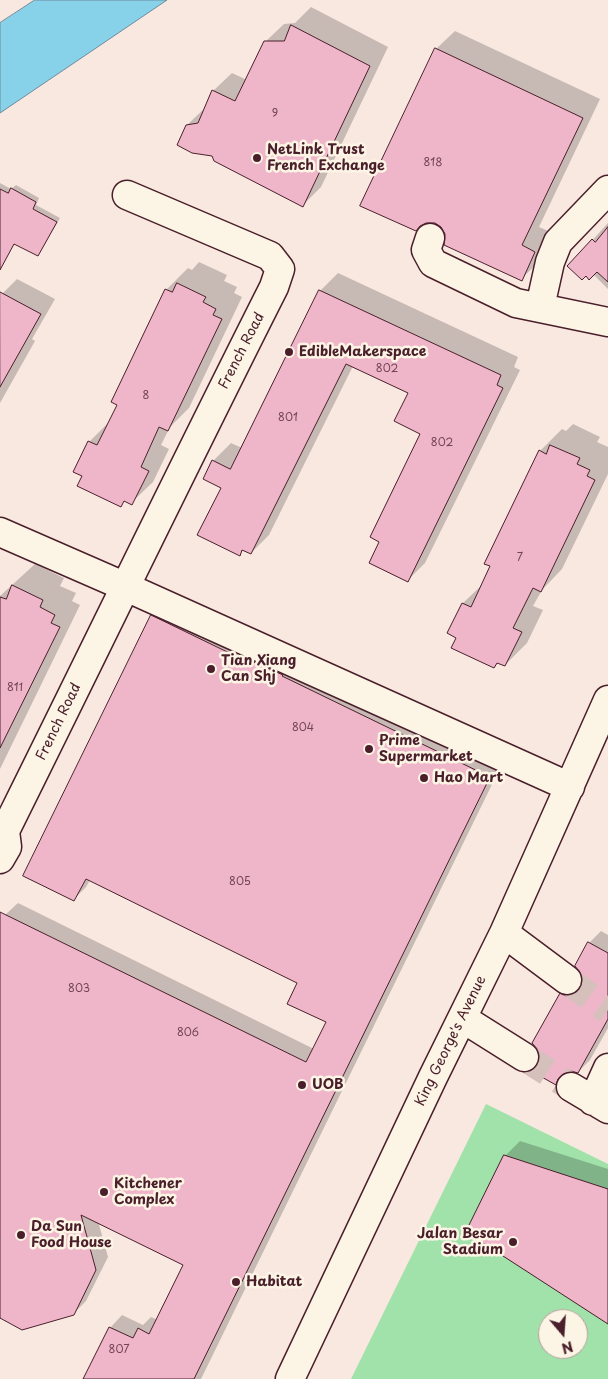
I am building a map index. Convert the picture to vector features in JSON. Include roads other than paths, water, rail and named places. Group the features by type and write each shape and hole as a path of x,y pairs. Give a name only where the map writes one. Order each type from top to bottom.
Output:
{"street":[{"path":"540,308 550,262 558,242 608,190"},
{"name":"French Road","path":"0,859 7,847 3,834 274,287 280,269 270,256 127,195"},
{"path":"430,238 426,250 433,263 516,303 608,322"},
{"path":"0,532 570,787"},
{"name":"King George's Avenue","path":"290,1379 504,933 608,700"},
{"path":"504,933 567,980"},
{"path":"462,1018 524,1057"},
{"path":"591,1099 608,1068"}],"water":[{"path":"35,0 167,0 0,113 0,23"}],"tunnel":[{"path":"567,980 608,1010"},
{"path":"524,1057 571,1087"}],"place":[{"name":"NetLink Trust French Exchange","path":"257,158"},
{"name":"EdibleMakerspace","path":"289,352"},
{"name":"Tian Xiang Can Shj","path":"211,669"},
{"name":"Prime Supermarket","path":"369,749"},
{"name":"Hao Mart","path":"424,778"},
{"name":"UOB","path":"302,1085"},
{"name":"Kitchener Complex","path":"104,1192"},
{"name":"Da Sun Food House","path":"21,1235"},
{"name":"Jalan Besar Stadium","path":"513,1242"},
{"name":"Habitat","path":"236,1282"}]}
